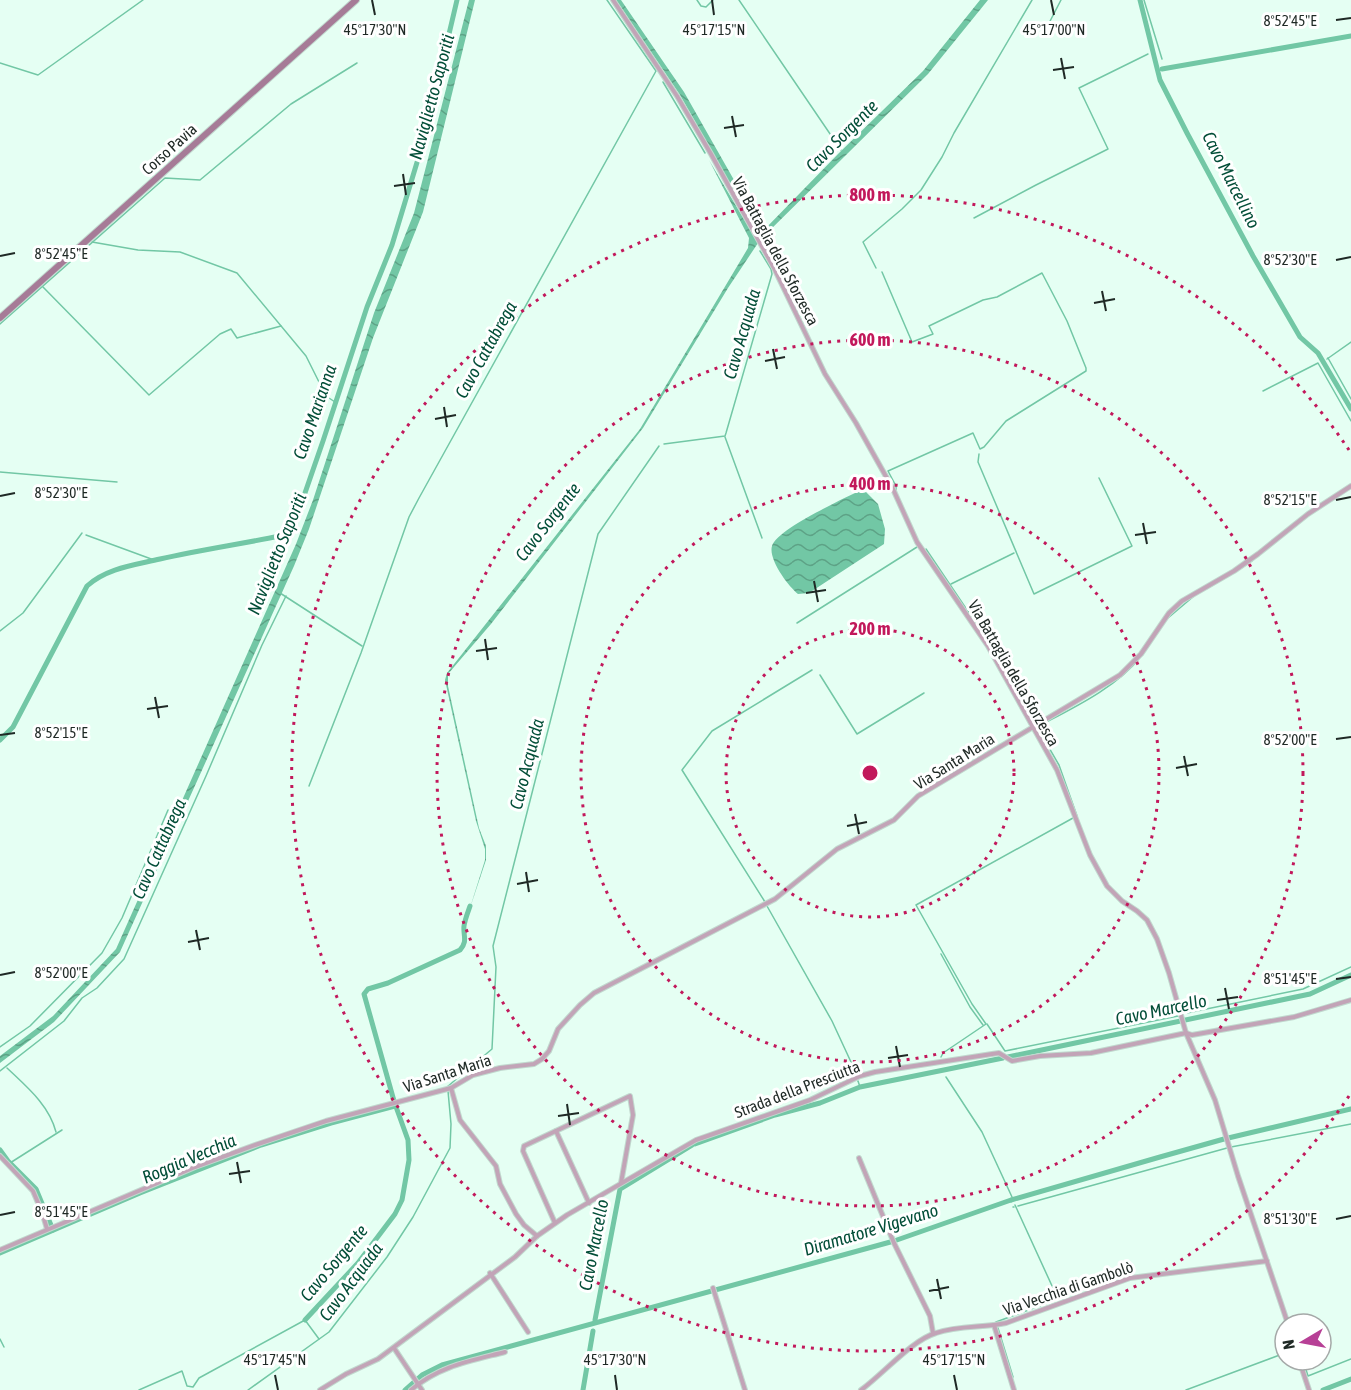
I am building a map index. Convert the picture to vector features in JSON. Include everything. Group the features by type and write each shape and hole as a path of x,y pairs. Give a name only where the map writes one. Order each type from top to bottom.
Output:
{"main road":[{"name":"Corso Pavia","path":"0,318 356,0"}],"street":[{"name":"Via Battaglia della Sforzesca","path":"613,0 677,96 758,239 825,374 856,423 892,489 917,542 988,646 1033,726 1057,770 1090,855 1107,886 1147,920 1157,939 1186,1033 1215,1100 1284,1312"},
{"name":"Via Santa Maria","path":"0,1250 195,1167 258,1144 326,1121 451,1088 473,1075 538,1062 549,1051 558,1029 594,993 775,899 837,849 894,820 918,796 1120,675 1141,654 1169,613 1182,601 1234,571 1308,514 1351,486"},
{"name":"Strada della Presciutta","path":"320,1390 346,1374 378,1359 424,1327 515,1257 555,1222 685,1145 704,1136 810,1100 860,1076 999,1053 1012,1061 1040,1056 1091,1053 1186,1033 1192,1035 1294,1017 1351,1000"},
{"path":"451,1088 460,1120 496,1166 500,1184 516,1214 524,1225 537,1236"},
{"path":"555,1222 523,1151 524,1146 630,1096 633,1115 621,1183"},
{"path":"556,1131 589,1203"},
{"path":"0,1156 33,1191 50,1227"},
{"path":"859,1158 894,1243 930,1316 933,1333"},
{"name":"Via Vecchia di Gambolò","path":"861,1390 916,1343 933,1333 1014,1320 1130,1278 1267,1261"},
{"path":"490,1274 528,1332"},
{"path":"713,1288 745,1390"},
{"path":"994,1325 1014,1390"},
{"path":"394,1348 422,1390"},
{"path":"411,1390 416,1381 444,1369 505,1352"},
{"path":"1303,1372 1309,1390"}],"water":[{"path":"469,0 475,0 423,212 373,338 309,529 294,566 120,952 54,1022 0,1063 0,1056 53,1016 116,949 296,544 313,500 374,313 414,213"},
{"path":"616,0 621,0 684,92 763,231 923,71 980,0 988,0 928,74 760,240 680,95"},
{"path":"709,160 758,243 643,428 491,624 448,674 448,686 479,828 486,846 486,860 469,911 485,860 485,849 476,821 445,680 447,673 640,429 748,248 749,238"},
{"path":"863,489 878,504 885,529 884,544 809,593 798,594 784,579 776,565 772,546 786,531 798,523"}],"waterway":[{"path":"0,63 38,75 143,0"},
{"name":"Cavo Marianna","path":"0,740 13,727 87,586 95,580 131,565 280,536 289,531 297,516 367,307 392,245 425,136 457,0"},
{"name":"Cavo Cattabrega","path":"309,786 361,653 409,517 656,71 607,0"},
{"path":"697,0 701,6 706,7 713,0"},
{"path":"739,0 841,150"},
{"path":"876,268 863,242 921,190 1032,0"},
{"path":"1047,27 1061,0"},
{"name":"Cavo Marcellino","path":"1140,0 1160,80 1187,133 1253,256 1300,337 1318,353 1351,409"},
{"path":"1144,0 1162,59"},
{"name":"Cavo Marcellino","path":"1162,69 1351,36"},
{"path":"974,218 1108,149 1079,88 1148,54"},
{"path":"0,324 165,178 200,180 291,104 357,63"},
{"path":"663,82 705,153"},
{"path":"92,242 138,250 180,252 237,273 306,356 326,396 335,402"},
{"name":"Cavo Acquada","path":"664,444 725,436 772,274 760,251"},
{"path":"882,272 912,342 933,334 929,326 983,300 997,297 1042,273 1067,321 1086,368 1086,371 1006,421 984,447 980,449 973,433 888,471 896,490"},
{"path":"43,287 149,395 220,334 231,329 237,338 281,326"},
{"name":"Cavo Marcellino","path":"1327,359 1351,342"},
{"path":"1328,358 1351,399"},
{"name":"Cavo Marcellino","path":"1263,391 1318,363 1351,421"},
{"path":"725,437 762,538"},
{"name":"Cavo Acquada","path":"447,1087 492,1049 496,967 493,946 598,534 659,446"},
{"path":"979,454 978,462 1034,594 1132,546 1099,478"},
{"path":"0,472 117,482"},
{"path":"0,631 23,613 82,533"},
{"path":"86,535 154,560"},
{"path":"797,623 917,547"},
{"path":"926,549 996,653 1034,723"},
{"path":"951,584 1014,553"},
{"path":"1240,569 1252,561"},
{"path":"1206,589 1233,573"},
{"name":"Cavo Cattabrega","path":"280,593 362,646"},
{"name":"Cavo Cattabrega","path":"0,1071 64,1021 82,998 97,988 124,959 262,645 286,596"},
{"path":"1168,618 1194,596"},
{"path":"1077,816 1059,765 1037,727 1107,687 1120,678 1141,656"},
{"path":"765,902 682,770 712,731 812,670"},
{"path":"820,675 857,734 924,693"},
{"path":"0,1047 30,1026 102,953 122,918 168,810"},
{"path":"941,1057 943,1053 986,1024 972,1004 916,905 1073,818"},
{"name":"Cavo Sorgente","path":"394,1101 364,994 368,989 388,983 460,950 465,941 464,926 470,906"},
{"path":"767,906 832,1021 857,1075"},
{"path":"941,954 970,1007 983,1025"},
{"path":"1187,1013 1303,989 1351,967"},
{"name":"Cavo Marcello","path":"1008,1057 1310,994 1351,975"},
{"path":"987,1024 1005,1051 1178,1016"},
{"name":"Cavo Marcello","path":"695,1144 775,1115 820,1103 860,1087 1003,1058"},
{"path":"7,1068 43,1105 56,1132"},
{"path":"946,1077 982,1132 1012,1197"},
{"name":"Cavo Marcello","path":"858,1081 860,1087"},
{"name":"Cavo Acquada","path":"248,1390 329,1332 387,1257 413,1217 450,1148 451,1124 448,1091"},
{"name":"Cavo Sorgente","path":"305,1320 358,1263 395,1214 402,1200 409,1160 408,1140 395,1104"},
{"name":"Roggia Vecchia","path":"0,1253 140,1193 261,1145 395,1106"},
{"name":"Diramatore Vigevano","path":"405,1390 422,1375 442,1365 894,1241 1011,1200 1160,1157 1224,1139 1351,1109"},
{"path":"1231,1147 1351,1124"},
{"path":"10,1163 62,1130"},
{"name":"Cavo Marcello","path":"595,1320 620,1189 692,1145"},
{"path":"1018,1206 1227,1148"},
{"path":"0,1150 36,1189 53,1230"},
{"path":"996,1322 1058,1299 1015,1205"},
{"name":"Cavo Sorgente","path":"139,1390 182,1371 187,1386 193,1387 199,1378 305,1320 319,1339"},
{"path":"998,1328 1013,1377"},
{"name":"Cavo Marcello","path":"583,1390 593,1331"},
{"path":"0,1339 4,1347"},
{"path":"1186,1390 1273,1357"},
{"path":"1333,1366 1351,1359"},
{"path":"1307,1372 1308,1376 1318,1372"},
{"path":"1323,1390 1351,1379"}],"water label":[{"name":"Naviglietto Saporiti","path":"432,97"},
{"name":"Naviglietto Saporiti","path":"277,554"}]}
